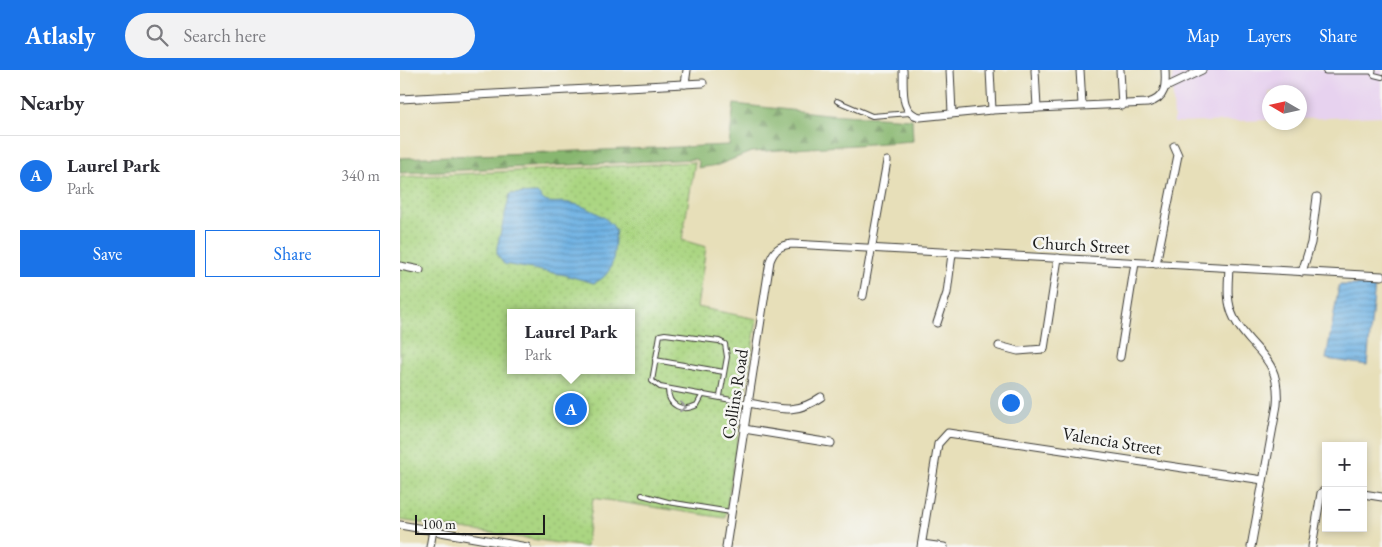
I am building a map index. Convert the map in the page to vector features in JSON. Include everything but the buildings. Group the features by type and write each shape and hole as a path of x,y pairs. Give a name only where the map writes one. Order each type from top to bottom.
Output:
{"street":[{"path":"685,84 687,70"},
{"path":"903,70 906,106 910,113 920,117 992,110 1122,106 1153,102 1162,96 1166,87 1165,70"},
{"path":"950,70 952,113"},
{"path":"990,70 992,110"},
{"path":"1035,70 1038,108"},
{"path":"1080,70 1082,106"},
{"path":"1120,70 1122,106"},
{"path":"1166,87 1202,70"},
{"path":"1326,70 1371,70"},
{"path":"400,99 703,83"},
{"path":"1156,264 1178,155 1174,146"},
{"path":"863,296 887,161"},
{"path":"1302,272 1311,244 1317,197"},
{"name":"Church Street","path":"778,248 792,244 871,250 1058,258 1382,276"},
{"name":"Collins Road","path":"726,547 770,261 778,248"},
{"path":"937,323 947,293 952,254"},
{"path":"999,346 1018,351 1044,349 1058,258"},
{"path":"1120,357 1135,263"},
{"path":"400,266 420,270"},
{"path":"1229,268 1229,298 1233,316 1243,331 1264,353 1277,387 1277,405 1251,547"},
{"path":"748,403 796,410 807,407 821,397"},
{"path":"744,428 831,443"},
{"name":"Valencia Street","path":"922,545 938,444 944,436 956,433 1263,480"},
{"path":"1312,547 1322,492"},
{"path":"1367,495 1382,497"},
{"path":"400,525 527,547"},
{"path":"430,547 433,530"},
{"path":"922,545 944,547"}],"lane":[{"path":"1371,70 1374,76 1382,77"},
{"path":"837,101 872,116 910,113"},
{"path":"720,396 728,348 725,344 719,341 665,334 660,335 652,381 660,387 668,389 720,396 748,403"},
{"path":"655,360 724,372"},
{"path":"668,389 670,400 674,406 682,409 697,404 702,394"},
{"path":"642,495 668,502 732,512"}],"shaded area":[{"path":"1172,70 1382,70 1382,116 1307,119 1307,85 1262,85 1262,120 1174,123"}],"green space":[{"path":"734,104 827,114 912,119 913,141 751,152 718,165 698,168 699,162 695,159 400,173 400,158 729,145"},
{"path":"695,162 682,240 706,247 697,307 757,319 725,518 593,498 586,547 400,520 400,177"}],"water":[{"path":"537,193 548,202 566,202 589,209 613,226 616,231 614,254 607,274 601,279 594,283 565,275 504,264 497,255 497,247 510,194"},
{"path":"1339,285 1375,285 1367,365 1326,359"}],"place":[{"name":"Laurel Park","path":"571,409"}]}
